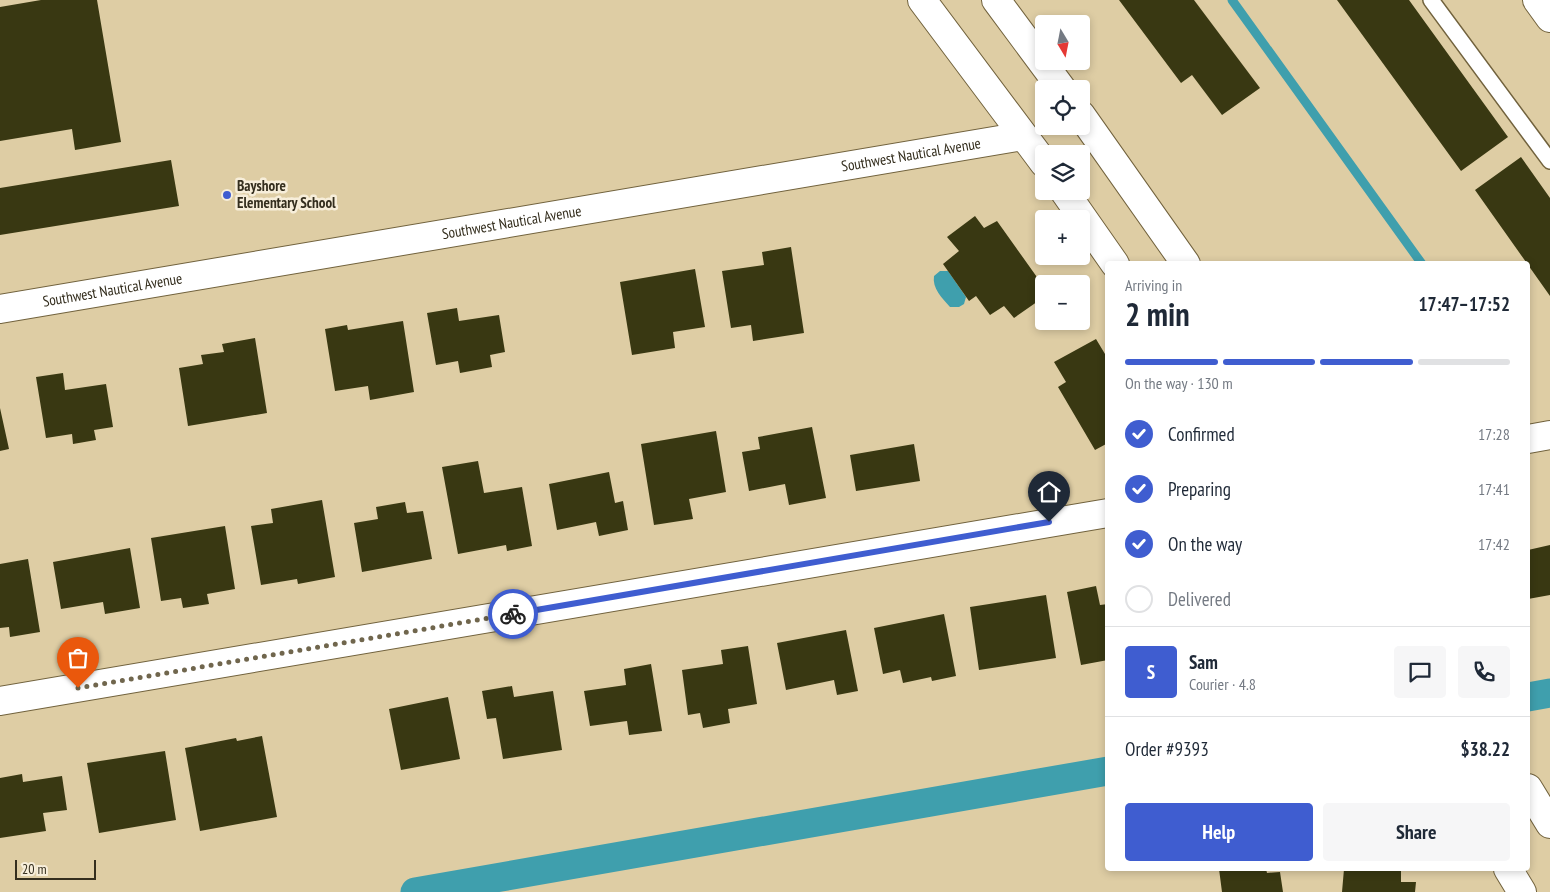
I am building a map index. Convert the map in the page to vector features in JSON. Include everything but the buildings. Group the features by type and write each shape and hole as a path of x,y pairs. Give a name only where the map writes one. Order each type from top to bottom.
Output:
{"street":[{"path":"922,0 1035,151"},
{"path":"996,0 1055,80"},
{"path":"1538,0 1550,18"},
{"path":"1090,128 1184,261"},
{"name":"Southwest Nautical Avenue","path":"0,309 1023,136"},
{"path":"1070,200 1113,261"},
{"path":"1530,439 1550,435"},
{"path":"0,701 1105,513"},
{"path":"1530,791 1550,824"},
{"path":"1509,871 1522,892"}],"lane":[{"path":"1431,0 1550,162"}],"water":[{"path":"940,271 948,271 966,297 964,304 959,307 950,307 941,296 936,289 934,280 934,276"}],"waterway":[{"path":"1232,0 1420,261"},
{"path":"1530,697 1550,693"},
{"path":"415,892 1105,772"}],"way so far":[{"path":"78,688 513,614"}],"place":[{"name":"Bayshore Elementary School","path":"227,195"}],"route":[{"path":"513,614 1049,522"}]}
